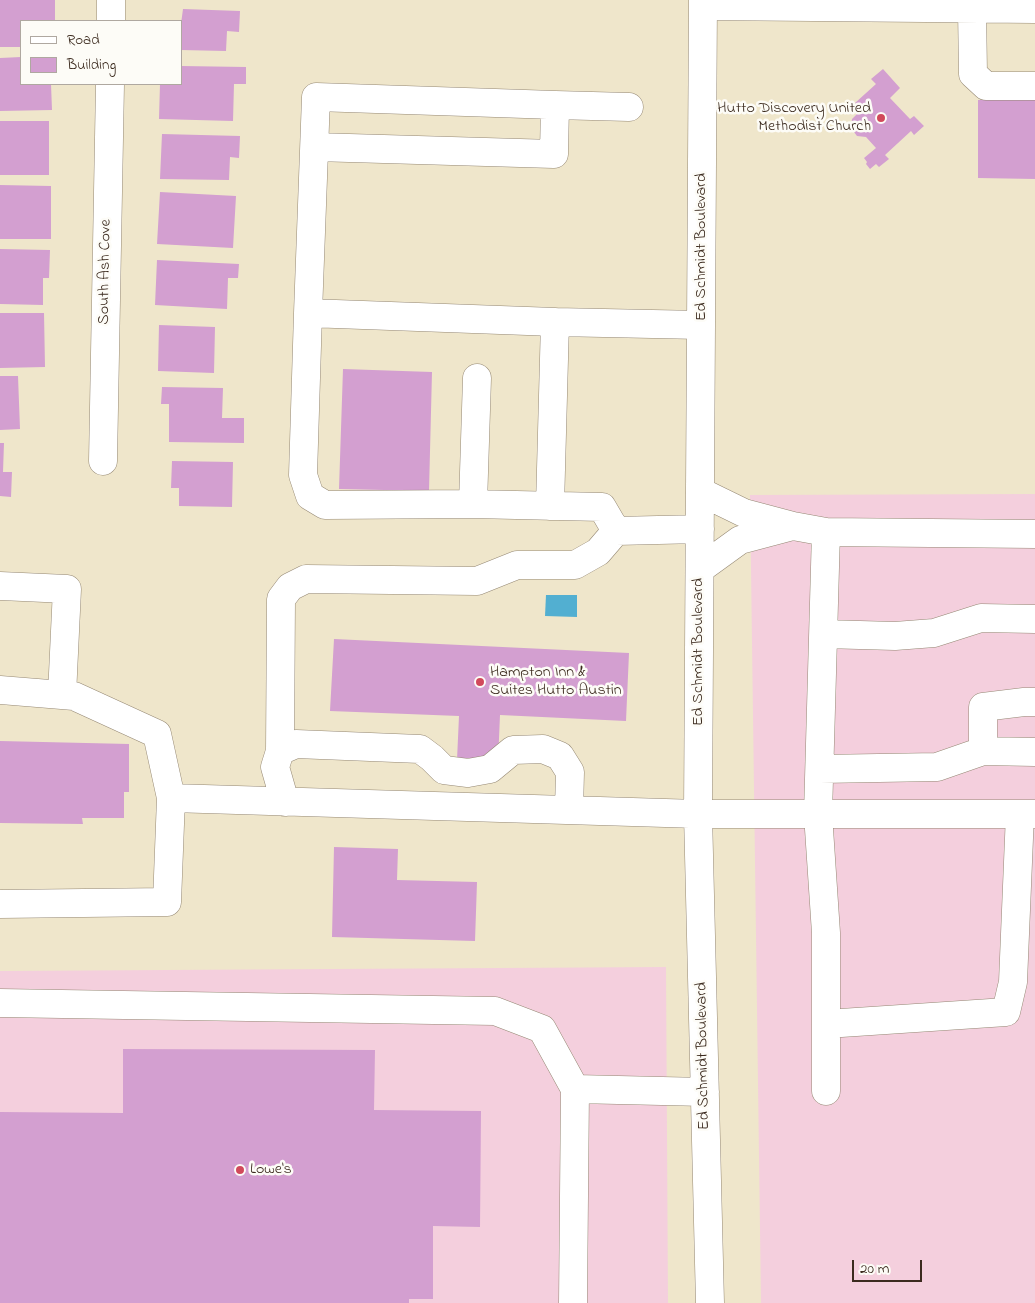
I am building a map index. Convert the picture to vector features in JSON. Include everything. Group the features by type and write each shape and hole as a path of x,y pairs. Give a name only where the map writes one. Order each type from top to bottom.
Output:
{"street":[{"path":"111,0 111,20"},
{"path":"703,3 1035,9"},
{"name":"Ed Schmidt Boulevard","path":"703,3 698,814 710,1303"},
{"path":"972,8 973,74 986,86 1035,86"},
{"name":"South Ash Cove","path":"103,461 110,85"},
{"path":"616,531 602,507 473,504 325,505 310,496 303,474 316,97 629,107"},
{"path":"314,147 554,154 555,106"},
{"path":"308,313 701,325"},
{"path":"550,506 556,322"},
{"path":"473,504 477,378"},
{"path":"701,492 744,513 826,532 1035,534"},
{"path":"700,569 740,540 794,526"},
{"path":"285,802 275,767 280,751 281,599 290,587 306,579 477,581 517,565 575,565 598,552 616,531 700,529"},
{"path":"826,532 818,814 826,933 826,1091"},
{"path":"0,586 67,590 62,695"},
{"path":"824,634 895,636 934,633 981,618 1035,619"},
{"path":"0,690 74,696 157,734 171,798 167,902 0,904"},
{"path":"983,750 983,707 1035,702"},
{"path":"280,751 296,744 420,749 444,770 468,773 490,769 513,750 543,748 560,756 570,772 569,810"},
{"path":"820,769 937,767 983,750 1035,752"},
{"path":"171,798 698,814 1028,814 1014,982 1006,1012 826,1024"},
{"path":"0,1003 495,1011 542,1029 575,1089 573,1303"},
{"path":"575,1089 705,1092"}],"shaded area":[{"path":"1035,494 1035,1303 761,1303 750,495"},
{"path":"666,967 668,1303 0,1303 0,971"}],"water":[{"path":"546,595 577,595 577,617 545,616"}],"building":[{"path":"0,0 55,0 55,20 20,20 20,47 0,47"},
{"path":"183,9 240,11 239,32 227,31 226,51 182,50"},
{"path":"20,57 20,85 51,85 52,110 0,111 0,58"},
{"path":"182,66 246,67 246,84 234,84 233,121 159,119 160,85 182,85"},
{"name":"Hutto Discovery United Methodist Church","path":"883,69 900,88 890,98 910,119 914,116 924,126 914,135 911,131 885,155 889,159 879,167 876,164 870,169 864,158 876,148 866,137 857,136 851,128 852,119 861,110 855,103 876,84 871,79"},
{"path":"978,100 1035,100 1035,179 978,178"},
{"path":"0,121 49,121 49,175 0,175"},
{"path":"162,134 240,136 239,158 230,157 229,180 160,179"},
{"path":"0,185 51,186 51,239 0,239"},
{"path":"160,192 236,196 233,248 157,244"},
{"path":"0,249 50,250 49,278 43,278 43,305 0,304"},
{"path":"157,260 239,264 238,278 228,278 227,309 155,305"},
{"path":"0,313 44,313 45,367 0,368"},
{"path":"159,325 215,327 214,373 158,371"},
{"path":"343,369 432,372 429,491 339,489"},
{"path":"0,376 18,376 20,429 0,430"},
{"path":"162,387 223,388 222,418 244,418 244,443 169,442 169,404 161,404"},
{"path":"0,443 4,443 3,472 12,472 11,497 0,496"},
{"path":"172,461 233,462 232,507 179,506 179,488 171,488"},
{"name":"Hampton Inn & Suites Hutto Austin","path":"334,639 629,653 626,721 500,715 498,762 457,760 459,716 330,711"},
{"path":"0,741 129,744 129,792 124,792 124,818 82,818 83,824 0,823"},
{"path":"334,847 398,849 397,880 477,882 475,941 332,937"},
{"name":"Lowe's","path":"123,1049 375,1050 374,1110 481,1111 480,1227 433,1226 433,1299 409,1299 409,1303 0,1303 0,1112 123,1113"}],"place":[{"name":"Hutto Discovery United Methodist Church","path":"881,118"},
{"name":"Hampton Inn & Suites Hutto Austin","path":"480,682"},
{"name":"Lowe's","path":"240,1170"}]}
